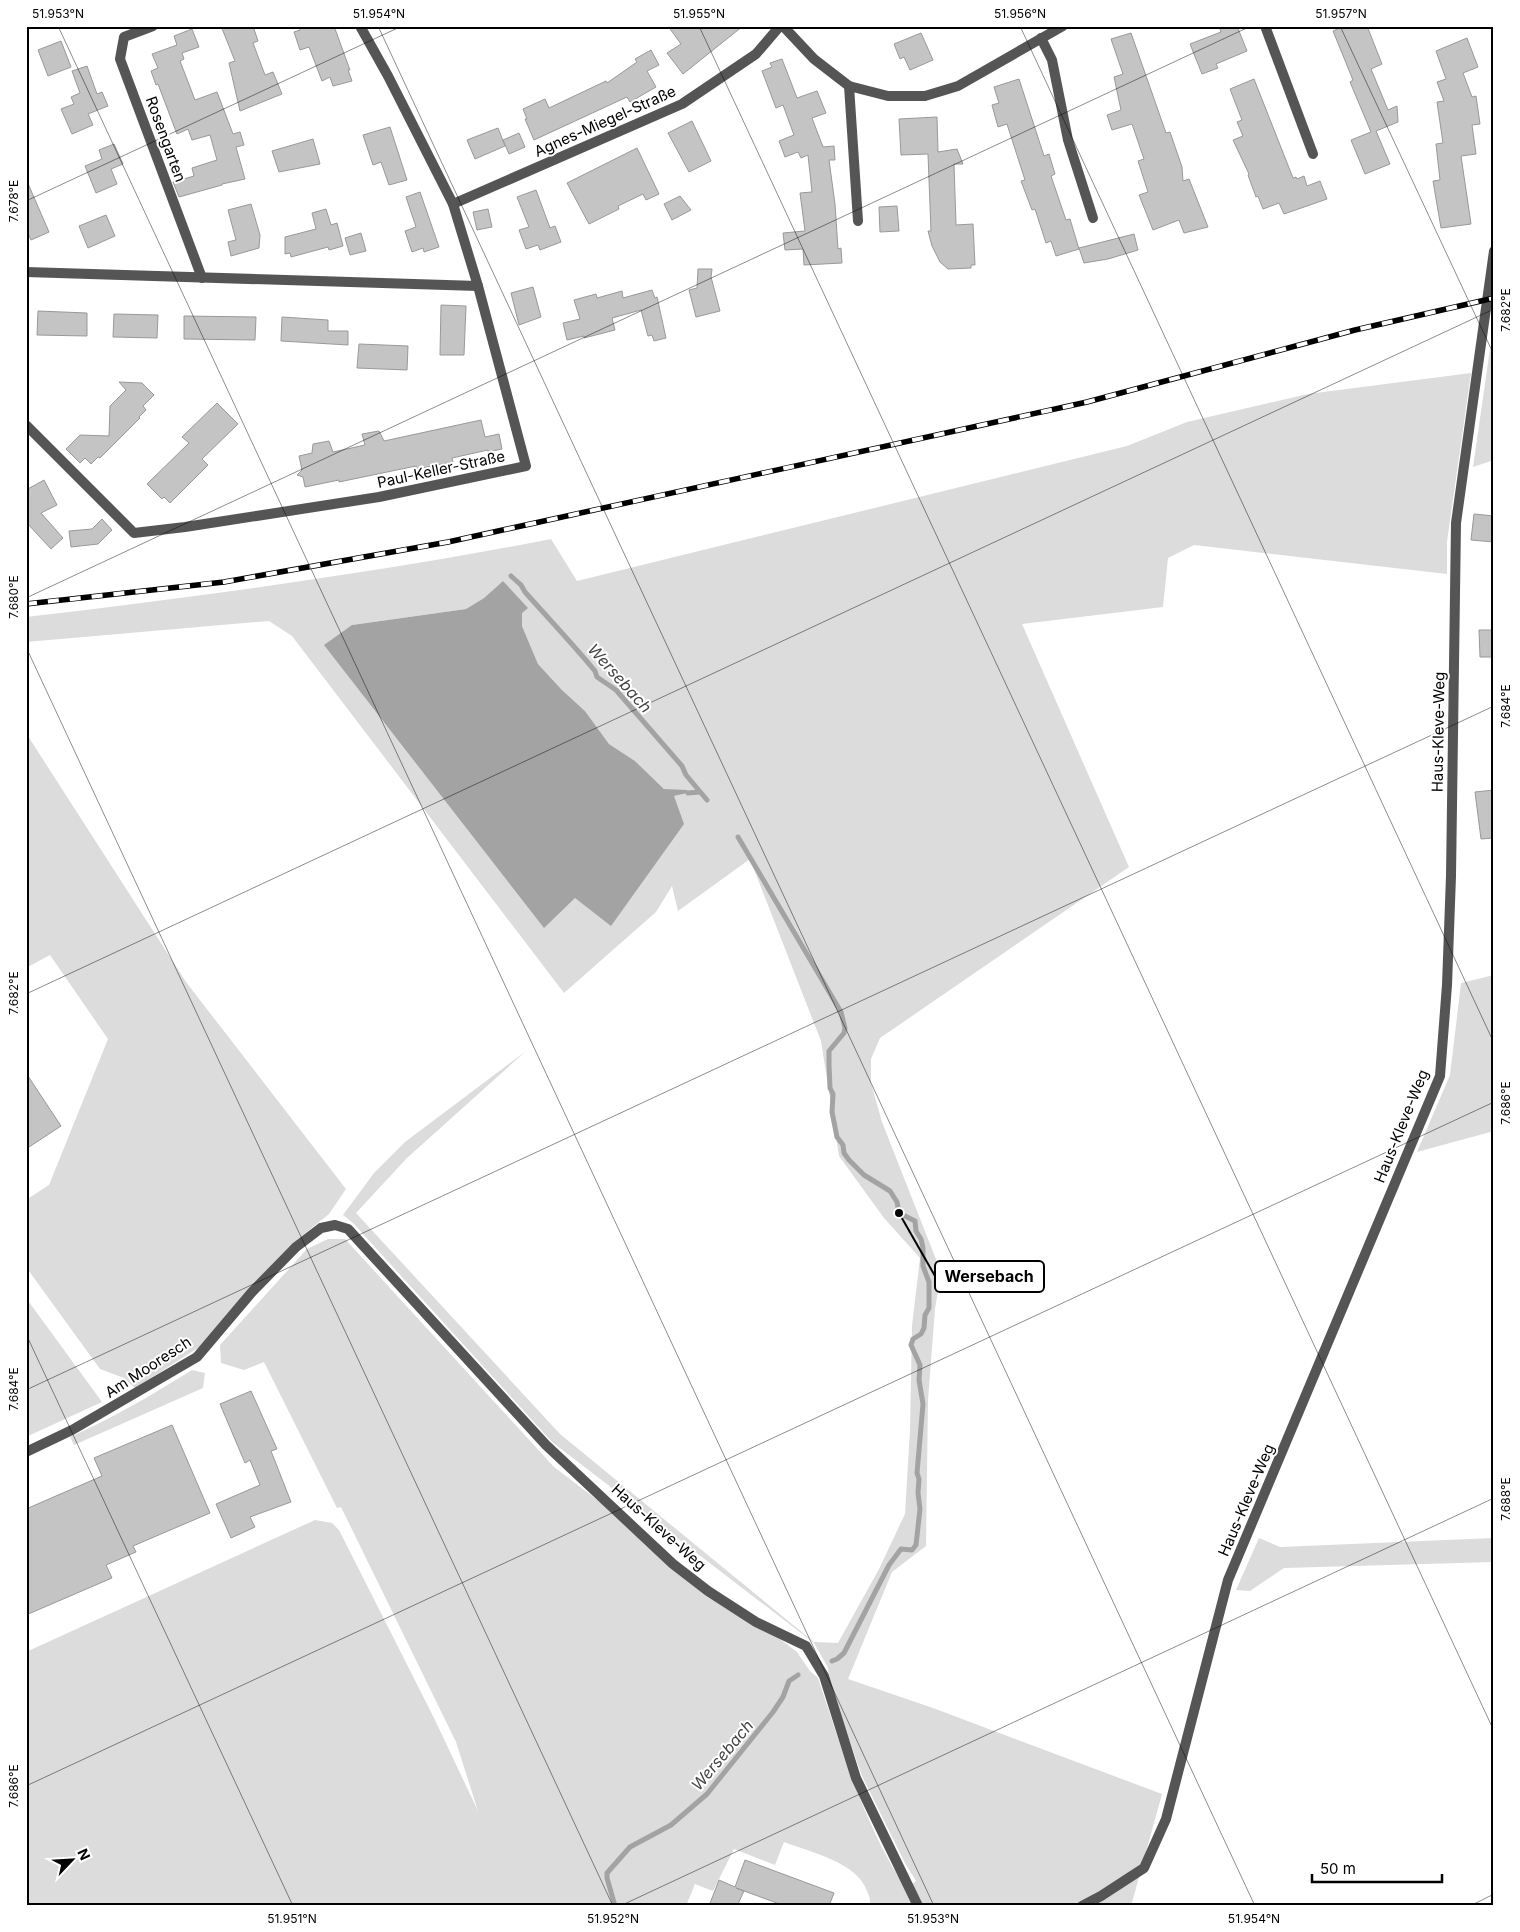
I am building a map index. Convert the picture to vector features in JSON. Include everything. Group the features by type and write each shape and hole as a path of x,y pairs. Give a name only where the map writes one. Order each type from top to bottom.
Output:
{"street":[{"name":"Rosengarten","path":"153,26 124,37 120,59 202,278"},
{"name":"Paul-Keller-Straße","path":"26,425 134,533 379,497 526,466 478,286 453,204 388,76 360,26"},
{"path":"781,26 814,59 849,86 888,96 925,96 958,86 1059,27"},
{"name":"Agnes-Miegel-Straße","path":"453,204 682,104 756,54 781,26"},
{"path":"1265,26 1313,154"},
{"path":"1041,38 1052,60 1068,140 1093,218"},
{"path":"849,86 858,222"},
{"name":"Haus-Kleve-Weg","path":"1082,1906 1144,1868 1166,1820 1228,1580 1440,1076 1447,985 1451,876 1456,522 1494,251"},
{"path":"26,272 478,286"},
{"name":"Haus-Kleve-Weg","path":"335,1226 348,1229 546,1445 673,1564 756,1622 806,1646 824,1676 856,1778 918,1906"},
{"name":"Am Mooresch","path":"26,1452 72,1430 198,1357 252,1292 296,1247 321,1228 335,1226"}],"shaded area":[{"path":"1494,348 1494,460 1473,467 1490,349"},
{"path":"1471,373 1447,542 1447,574 1194,545 1168,558 1163,607 1022,624 1129,867 880,1038 871,1059 871,1083 882,1122 941,1272 935,1309 928,1400 926,1546 892,1572 848,1679 933,1708 1162,1794 1131,1906 870,1906 870,1900 862,1881 843,1865 819,1854 784,1842 775,1865 734,1849 713,1891 695,1884 686,1906 26,1906 26,1652 315,1520 332,1523 339,1530 434,1718 478,1811 456,1742 341,1507 337,1508 264,1362 244,1370 221,1363 220,1345 307,1249 328,1239 345,1239 554,1467 797,1652 810,1671 818,1678 845,1760 866,1813 891,1865 906,1889 916,1881 905,1863 862,1776 840,1714 827,1666 814,1643 552,1442 353,1223 343,1215 374,1173 405,1142 526,1051 407,1158 356,1213 560,1434 814,1642 838,1643 879,1569 905,1514 910,1430 912,1326 920,1258 884,1218 839,1156 821,1041 750,859 678,911 672,886 656,912 564,993 292,636 269,621 26,642 26,617 290,583 421,563 551,539 577,581 1127,446 1187,422 1308,394","holes":["503,581 522,613 522,626 538,664 585,711 609,744 635,761 664,789 688,793 674,796 544,927 352,625 466,609 484,598"]},
{"path":"503,581 528,608 522,613 522,626 538,664 585,711 609,744 635,761 664,789 687,790 688,793 674,796 684,824 611,926 575,898 544,928 324,645 352,625 466,609 484,598"},
{"path":"26,733 186,982 346,1189 329,1214 293,1243 198,1348 135,1388 124,1378 100,1369 26,1267 26,1200 49,1185 108,1039 50,955 26,968"},
{"path":"1494,975 1494,1131 1417,1152 1450,1075 1461,983"},
{"path":"26,1298 102,1402 26,1437"},
{"path":"192,1370 205,1373 203,1388 74,1445 70,1437 132,1406"},
{"path":"1259,1538 1280,1547 1494,1538 1494,1562 1284,1568 1250,1591 1236,1590"}],"building":[{"path":"221,26 253,26 258,41 253,43 265,75 273,72 282,94 240,111 229,63 235,61"},
{"path":"299,26 334,26 350,70 348,70 352,81 333,86 330,77 322,81 309,47 300,50 294,32 300,30"},
{"path":"668,26 743,26 683,74 667,53 681,44"},
{"path":"1219,26 1237,26 1247,51 1216,64 1218,68 1202,74 1190,44 1221,32"},
{"path":"1344,26 1367,26 1382,64 1371,69 1388,110 1397,106 1398,122 1376,131 1390,164 1365,174 1351,140 1371,132 1350,82 1353,80 1333,31"},
{"path":"192,29 199,47 182,53 184,59 180,61 195,100 217,92 233,134 240,132 244,145 236,147 245,179 179,197 173,182 194,176 192,168 217,160 210,135 192,140 188,129 177,134 158,84 156,85 151,71 158,68 152,54 177,45 174,36"},
{"path":"921,33 933,60 910,70 904,57 900,59 894,44"},
{"path":"1131,33 1166,133 1170,132 1182,167 1183,181 1189,179 1208,227 1184,233 1179,220 1153,230 1139,195 1148,192 1138,161 1144,159 1132,124 1112,130 1107,115 1121,110 1114,77 1123,74 1111,39"},
{"path":"1467,38 1478,67 1463,73 1472,97 1476,96 1480,124 1472,125 1476,154 1461,156 1471,224 1441,228 1433,181 1440,180 1436,144 1443,143 1437,102 1444,101 1437,82 1446,79 1436,51"},
{"path":"61,41 71,67 48,76 38,50"},
{"path":"651,50 659,65 647,71 656,87 630,102 627,97 534,140 523,109 545,99 549,108 606,81 607,83 637,62 635,59"},
{"path":"782,59 797,98 817,91 826,113 812,118 823,147 834,146 835,160 829,160 835,204 838,249 841,248 842,263 804,265 803,249 785,250 783,233 805,231 800,193 812,192 808,155 801,158 798,152 785,157 779,141 794,135 783,105 776,108 762,71 772,67 770,63"},
{"path":"87,66 97,94 102,92 108,106 88,114 93,125 72,134 61,109 74,104 71,97 80,93 72,71"},
{"path":"1019,79 1044,156 1049,154 1055,174 1051,176 1066,220 1070,219 1079,249 1056,256 1051,241 1046,243 1035,209 1032,210 1021,181 1025,180 1007,124 998,127 992,105 999,103 994,87"},
{"path":"1254,79 1293,178 1296,177 1297,179 1304,176 1307,186 1320,181 1327,199 1284,214 1279,203 1263,209 1258,196 1256,197 1249,174 1233,140 1243,136 1237,122 1242,120 1230,89"},
{"path":"937,117 938,152 957,149 963,164 954,164 956,225 973,224 975,265 971,265 971,268 948,269 940,262 932,246 928,231 931,231 928,154 901,155 899,119"},
{"path":"692,121 711,161 689,172 668,133"},
{"path":"390,127 407,180 389,185 381,162 373,165 363,135"},
{"path":"498,128 505,146 475,159 467,140"},
{"path":"519,133 525,147 509,154 503,140"},
{"path":"313,139 320,164 279,172 272,151"},
{"path":"114,144 123,164 111,169 117,184 96,193 85,166 102,159 99,150"},
{"path":"637,148 659,194 646,200 643,194 618,206 619,209 589,224 567,183"},
{"path":"26,179 49,232 31,240 26,229"},
{"path":"536,190 550,228 555,226 561,242 540,250 538,245 526,249 519,230 529,227 517,197"},
{"path":"420,192 439,247 424,252 423,248 412,252 405,231 416,227 406,197"},
{"path":"680,196 691,210 672,220 664,204"},
{"path":"251,204 260,235 259,248 231,256 228,242 236,240 228,210"},
{"path":"897,206 899,231 880,232 879,207"},
{"path":"326,209 331,225 337,223 343,246 329,250 328,247 291,257 290,253 285,254 285,237 316,229 312,213"},
{"path":"488,209 492,227 477,230 473,212"},
{"path":"106,215 115,236 88,248 79,226"},
{"path":"361,233 366,251 350,255 345,238"},
{"path":"1134,234 1138,250 1108,259 1084,263 1079,248"},
{"path":"698,269 712,269 711,277 720,311 696,317 689,290 697,288"},
{"path":"533,287 541,317 519,325 511,293"},
{"path":"652,290 655,298 657,297 666,338 654,341 652,335 648,336 641,310 612,318 615,330 584,338 584,336 567,340 563,323 580,319 574,300 596,294 597,298 622,291 623,298"},
{"path":"441,305 466,306 464,355 440,355"},
{"path":"38,311 87,313 87,336 37,335"},
{"path":"114,314 158,315 157,338 113,337"},
{"path":"184,316 256,317 255,340 184,339"},
{"path":"282,317 328,320 328,331 348,331 348,345 281,341"},
{"path":"359,344 408,346 407,370 357,368"},
{"path":"119,382 142,383 154,395 143,406 146,410 140,418 100,458 98,457 91,464 85,458 80,463 66,449 80,435 109,436 110,406 126,390"},
{"path":"217,403 238,424 202,459 208,465 170,503 164,497 162,499 147,484 189,443 182,437"},
{"path":"481,420 485,437 499,434 502,449 452,458 453,462 417,469 416,466 305,487 303,477 297,475 302,470 299,456 312,453 313,444 329,441 333,452 365,445 362,434 379,431 384,441"},
{"path":"44,480 57,505 41,513 63,538 51,549 26,522 26,490"},
{"path":"1474,514 1494,516 1494,542 1471,540"},
{"path":"102,519 112,530 98,544 71,547 69,531 92,529"},
{"path":"1479,630 1494,630 1494,657 1480,657"},
{"path":"1494,790 1494,838 1481,839 1475,792"},
{"path":"26,1073 61,1126 26,1149"},
{"path":"251,1391 277,1449 271,1451 291,1502 250,1517 255,1527 231,1538 216,1504 260,1485 250,1460 245,1463 220,1404"},
{"path":"172,1425 210,1513 133,1546 136,1552 106,1565 112,1578 26,1615 26,1509 102,1476 94,1458"},
{"path":"745,1860 834,1893 829,1906 785,1906 736,1888 744,1891 737,1906 709,1906 719,1880 735,1887"}],"waterway":[{"name":"Wersebach","path":"511,576 521,585 525,592 595,671 597,677 616,690 682,766 686,775 707,800"},
{"path":"688,793 700,792"},
{"name":"Wersebach","path":"738,837 841,1012 845,1028 844,1033 829,1051 830,1088 833,1094 832,1112 837,1137 843,1145 844,1153 849,1160 864,1175 890,1191 897,1202 899,1213 915,1221 916,1231 921,1239 923,1248 923,1266 929,1282 929,1308 925,1315 924,1328 921,1334 913,1339 911,1345 920,1365 919,1380 923,1404 917,1473 920,1509 916,1545 912,1550 901,1549 889,1565 844,1653 832,1661"},
{"name":"Wersebach","path":"615,1906 607,1873 630,1847 671,1825 707,1794 773,1712 783,1697 789,1681 798,1675"}],"railway":[{"path":"26,604 224,582 448,542 1087,402 1355,330 1494,298"}],"place":[{"name":"Wersebach","path":"899,1213"}]}
